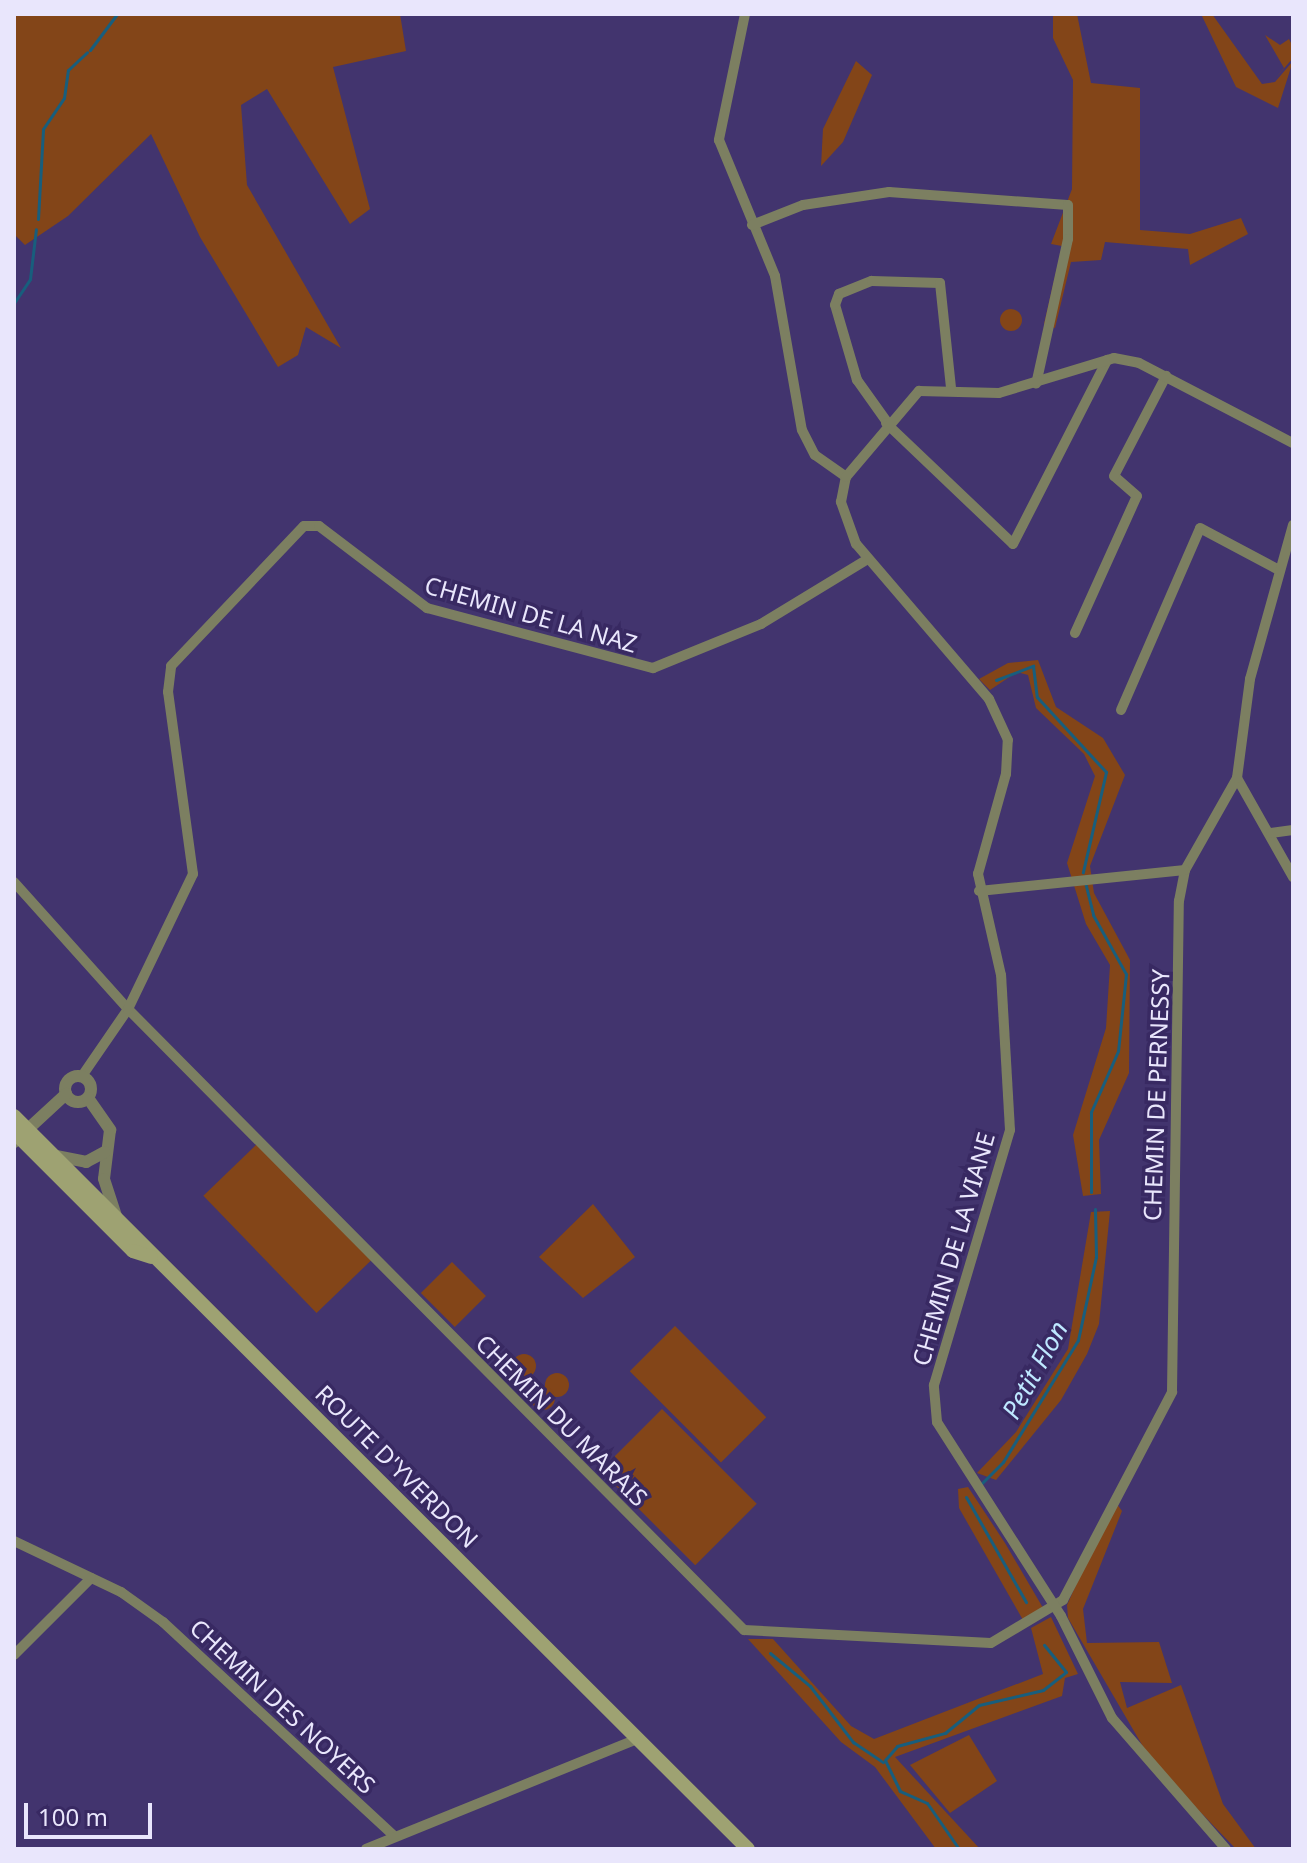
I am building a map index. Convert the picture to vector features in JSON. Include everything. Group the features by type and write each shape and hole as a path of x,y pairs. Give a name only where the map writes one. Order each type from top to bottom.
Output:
{"main road":[{"name":"ROUTE D'YVERDON","path":"14,1116 748,1849"},
{"path":"15,1138 133,1251 154,1258"}],"street":[{"path":"745,14 718,128 752,225 775,276 802,430 815,455 846,477 887,422 919,391 951,388 999,393 1107,360 1127,358 1293,443"},
{"path":"752,225 823,200 889,192 1064,204 1069,223 1036,384"},
{"path":"951,388 940,283 872,281 839,294 835,305 857,380 887,422 1013,544 1107,360"},
{"path":"1075,633 1137,496 1114,476 1166,376"},
{"name":"CHEMIN DE LA VIANE","path":"846,477 843,517 868,559 940,637 1006,730 1006,774 982,839 979,891 1001,975 1010,1130 934,1385 934,1410 958,1462 1055,1609 1135,1751 1226,1849"},
{"name":"CHEMIN DE LA NAZ","path":"128,1009 193,874 168,692 179,654 311,524 408,600 479,625 653,668 761,624 868,559"},
{"name":"CHEMIN DE PERNESSY","path":"1055,1609 1172,1392 1171,1185 1185,870 1237,778 1250,679 1293,525"},
{"path":"1121,710 1200,528 1279,570"},
{"path":"1237,778 1271,833 1293,877"},
{"path":"1271,833 1293,830"},
{"path":"979,891 1077,876 1185,870"},
{"name":"CHEMIN DU MARAIS","path":"14,882 128,1009 744,1630 975,1645 1006,1637 1055,1609"},
{"path":"15,1138 66,1094 67,1082 82,1076 128,1009"},
{"path":"82,1076 91,1085 88,1098"},
{"path":"66,1094 76,1102 88,1098"},
{"path":"88,1098 108,1121 104,1179 119,1222"},
{"path":"51,1154 86,1162 105,1152"},
{"name":"CHEMIN DES NOYERS","path":"14,1541 130,1597 225,1674 395,1837"},
{"path":"14,1655 91,1578"},
{"path":"366,1849 639,1738"}],"shaded area":[{"path":"14,14 400,14 406,51 333,67 370,209 350,224 267,89 241,105 247,185 341,348 306,327 298,355 278,367 200,237 151,134 68,216 25,245 14,234"},
{"path":"1053,14 1077,14 1091,83 1140,88 1140,230 1190,234 1241,218 1248,234 1190,265 1188,249 1105,242 1101,260 1071,262 1055,328 1044,324 1062,246 1051,244 1072,189 1073,80 1053,38"},
{"path":"1201,14 1212,14 1262,84 1275,82 1293,61 1278,108 1236,87"},
{"path":"1265,35 1280,45 1289,39 1293,47 1293,58 1274,80 1284,68"},
{"path":"856,61 872,75 843,142 821,166 823,129"},
{"path":"1011,309 1019,312 1022,320 1019,328 1011,331 1003,328 1000,320 1003,312"},
{"path":"1038,660 1056,707 1103,738 1125,775 1090,866 1094,893 1130,960 1129,1073 1099,1140 1101,1194 1083,1196 1073,1135 1106,1028 1110,965 1086,924 1067,863 1095,776 1084,754 1036,708 1028,675 1017,672 990,690 979,679 1008,663"},
{"path":"258,1143 371,1260 317,1313 203,1196"},
{"path":"593,1204 635,1257 583,1298 539,1257"},
{"path":"1110,1211 1099,1324 1087,1354 1061,1400 996,1480 977,1473 1016,1432 1068,1349 1091,1212"},
{"path":"452,1262 486,1296 455,1327 421,1293"},
{"path":"675,1326 766,1417 721,1462 630,1371"},
{"path":"524,1354 535,1361 536,1366 529,1377 524,1378 513,1371 512,1366 519,1355"},
{"path":"557,1373 565,1377 569,1385 565,1393 557,1397 549,1393 545,1385 549,1377"},
{"path":"543,1386 551,1390 555,1398 551,1406 543,1410 535,1406 531,1398 535,1390"},
{"path":"662,1409 757,1504 695,1565 600,1471"},
{"path":"968,1487 1046,1613 1023,1620 959,1508 958,1489"},
{"path":"1114,1500 1122,1511 1083,1609 1087,1643 1159,1642 1172,1683 1120,1682 1127,1708 1181,1685 1223,1804 1256,1849 1236,1849 1152,1762 1068,1618 1067,1605"},
{"path":"1051,1617 1078,1674 1065,1678 1062,1696 895,1757 980,1849 936,1849 875,1767 841,1742 748,1639 773,1639 851,1726 874,1739 1043,1674 1031,1628"},
{"path":"969,1735 997,1781 950,1813 910,1765"}],"waterway":[{"path":"90,50 117,14"},
{"path":"38,219 43,129 64,98 68,70 87,52"},
{"path":"14,303 30,279 36,229"},
{"name":"Petit Flon","path":"996,680 1033,666 1037,697 1106,772 1083,872"},
{"name":"Petit Flon","path":"1085,882 1093,915 1126,974 1118,1051 1091,1112 1091,1192"},
{"name":"Petit Flon","path":"982,1483 1003,1462 1078,1340 1096,1257 1095,1209"},
{"name":"Petit Flon","path":"966,1497 1026,1602"},
{"name":"Petit Flon","path":"959,1849 927,1803 900,1791 885,1760 897,1746 945,1733 979,1705 1043,1690 1066,1672 1044,1645"},
{"path":"770,1653 810,1686 853,1742 883,1762"}]}
